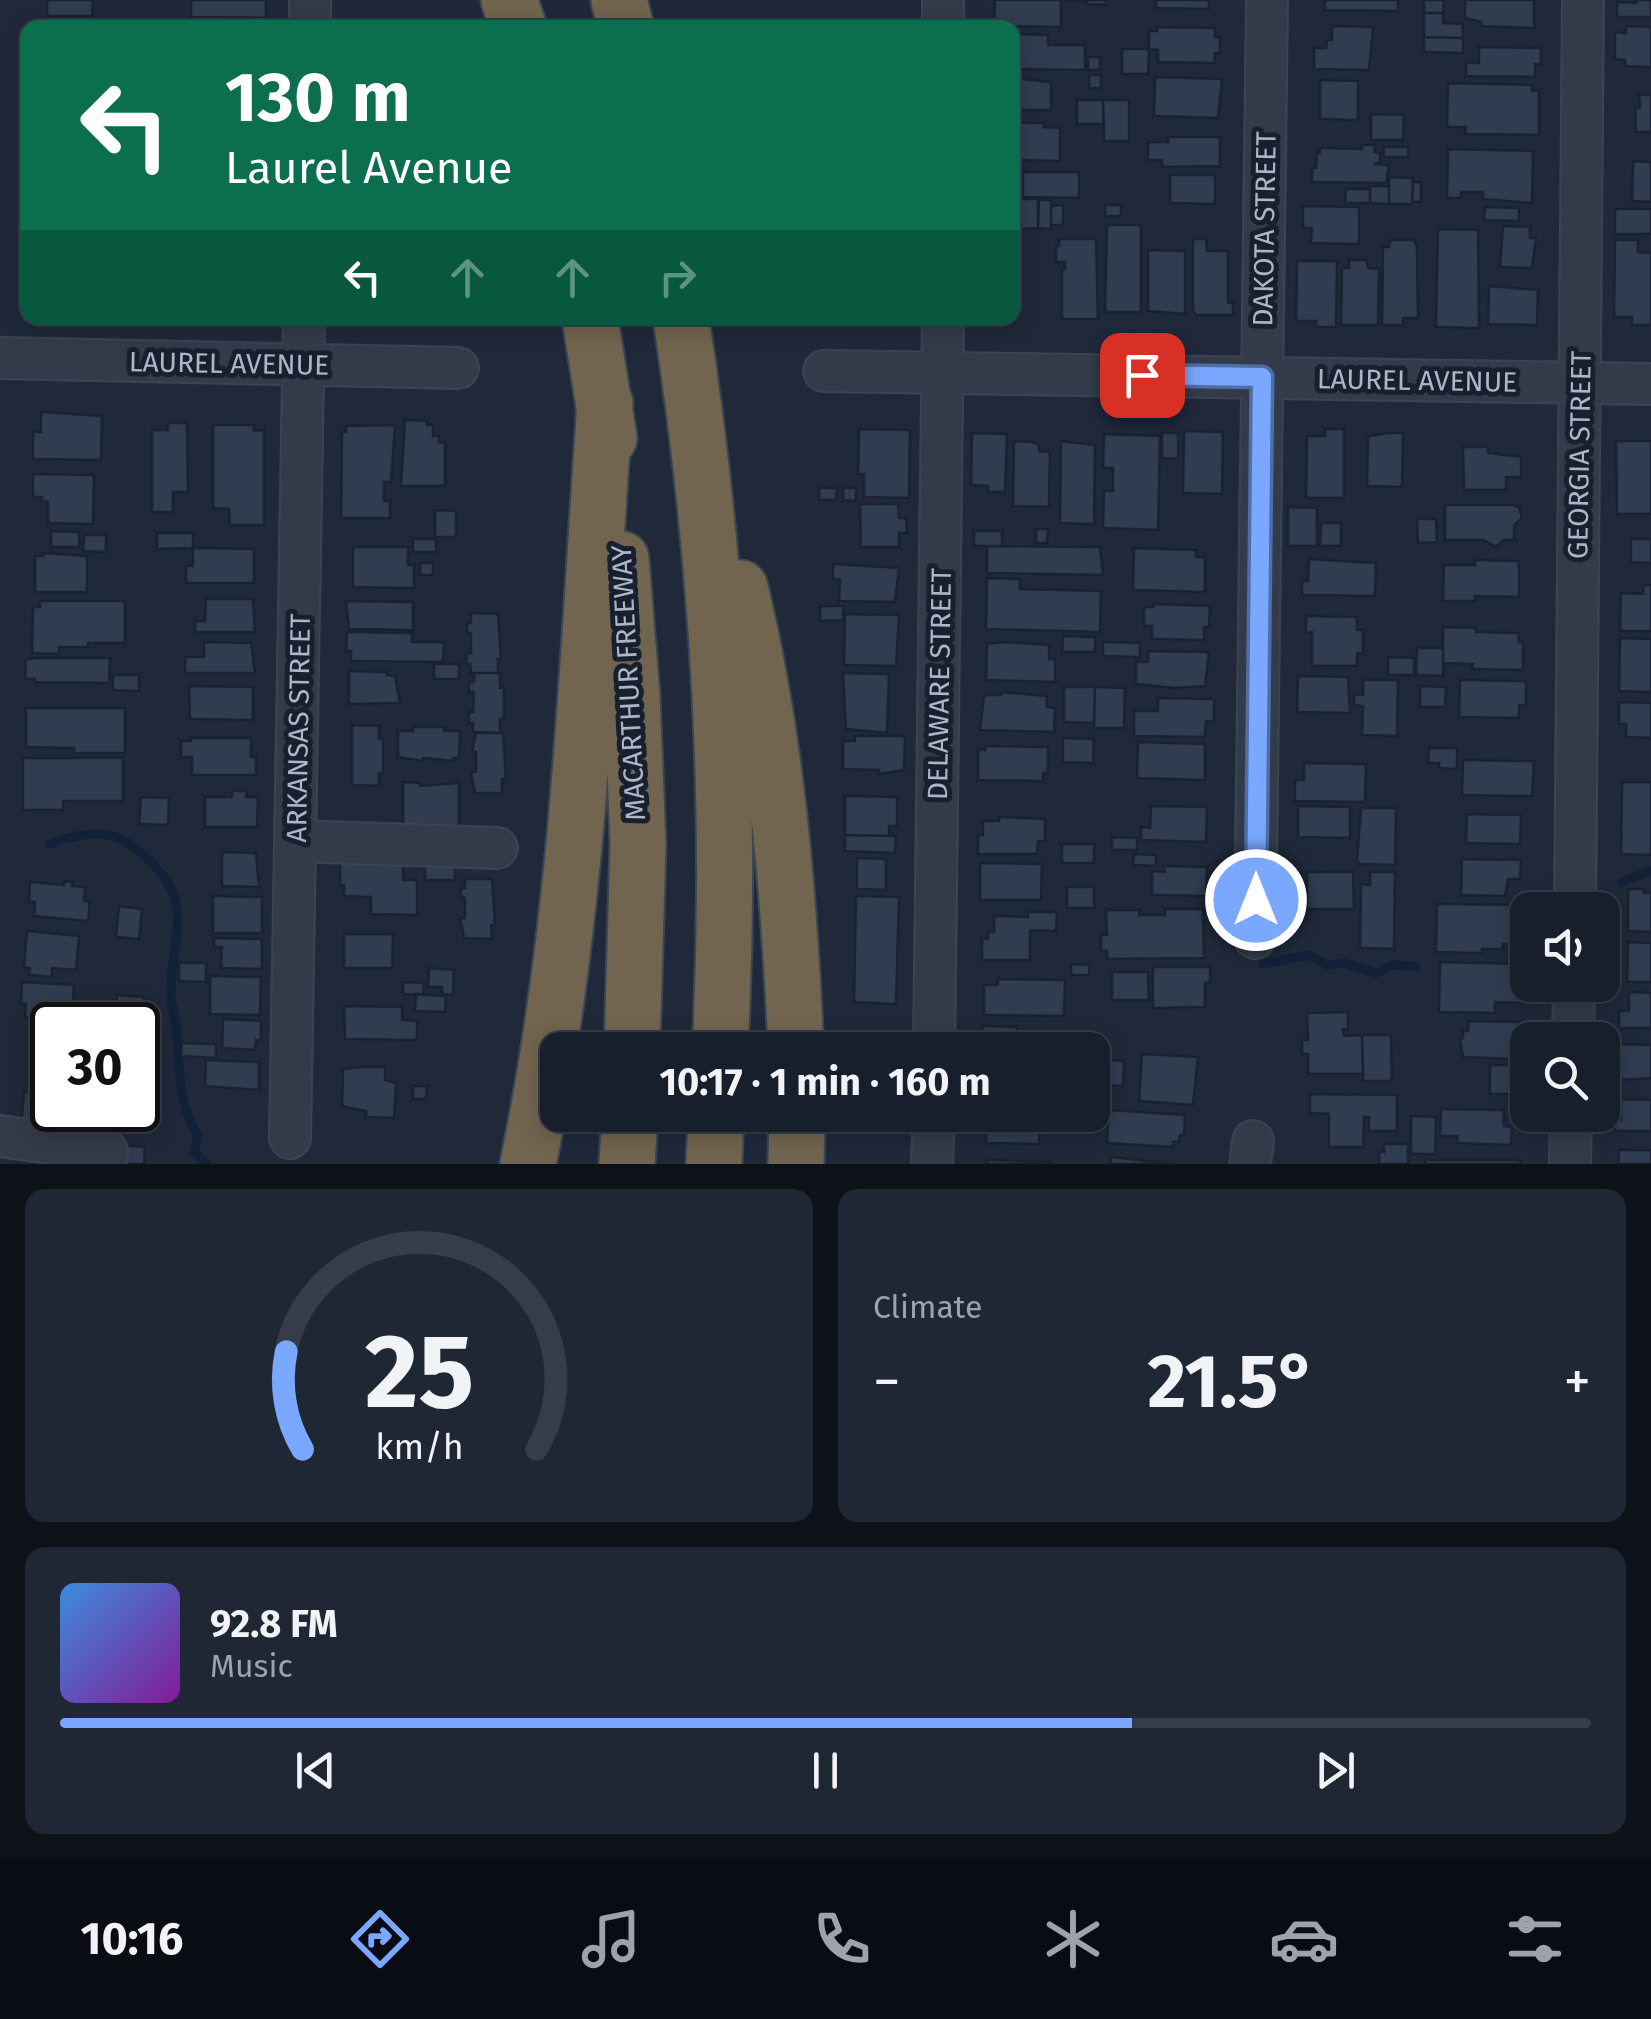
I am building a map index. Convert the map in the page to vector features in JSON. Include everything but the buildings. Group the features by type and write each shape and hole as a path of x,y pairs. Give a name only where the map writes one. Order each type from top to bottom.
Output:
{"highway":[{"name":"MACARTHUR FREEWAY","path":"591,325 605,403 632,696 638,844 633,1032"},
{"path":"683,325 710,544 720,691 724,852 720,1032"},
{"path":"693,396 769,722 784,844 795,1032"},
{"path":"528,1164 549,1065 574,860 605,403"},
{"path":"627,1164 629,1132"},
{"path":"714,1164 715,1132"},
{"path":"796,1164 797,1132"}],"street":[{"name":"DAKOTA STREET","path":"1256,938 1268,0"},
{"name":"GEORGIA STREET","path":"1575,892 1584,0"},
{"name":"ARKANSAS STREET","path":"290,1138 304,325"},
{"name":"DELAWARE STREET","path":"934,1032 943,325"},
{"name":"LAUREL AVENUE","path":"0,358 458,368"},
{"name":"LAUREL AVENUE","path":"824,371 1651,384"},
{"path":"296,840 497,848"},
{"path":"932,1164 933,1132"},
{"path":"1570,1164 1571,1132"},
{"path":"0,1136 107,1151 105,1164"}],"waterway":[{"path":"49,844 70,837 109,835 130,844 150,861 173,893 177,926 171,995 181,1086 198,1136 194,1152 207,1164"},
{"path":"1622,882 1651,871"},
{"path":"1263,964 1309,955 1328,965 1344,963 1376,973 1393,965 1416,966"}],"route":[{"path":"1142,375 1262,377 1256,900"}]}
